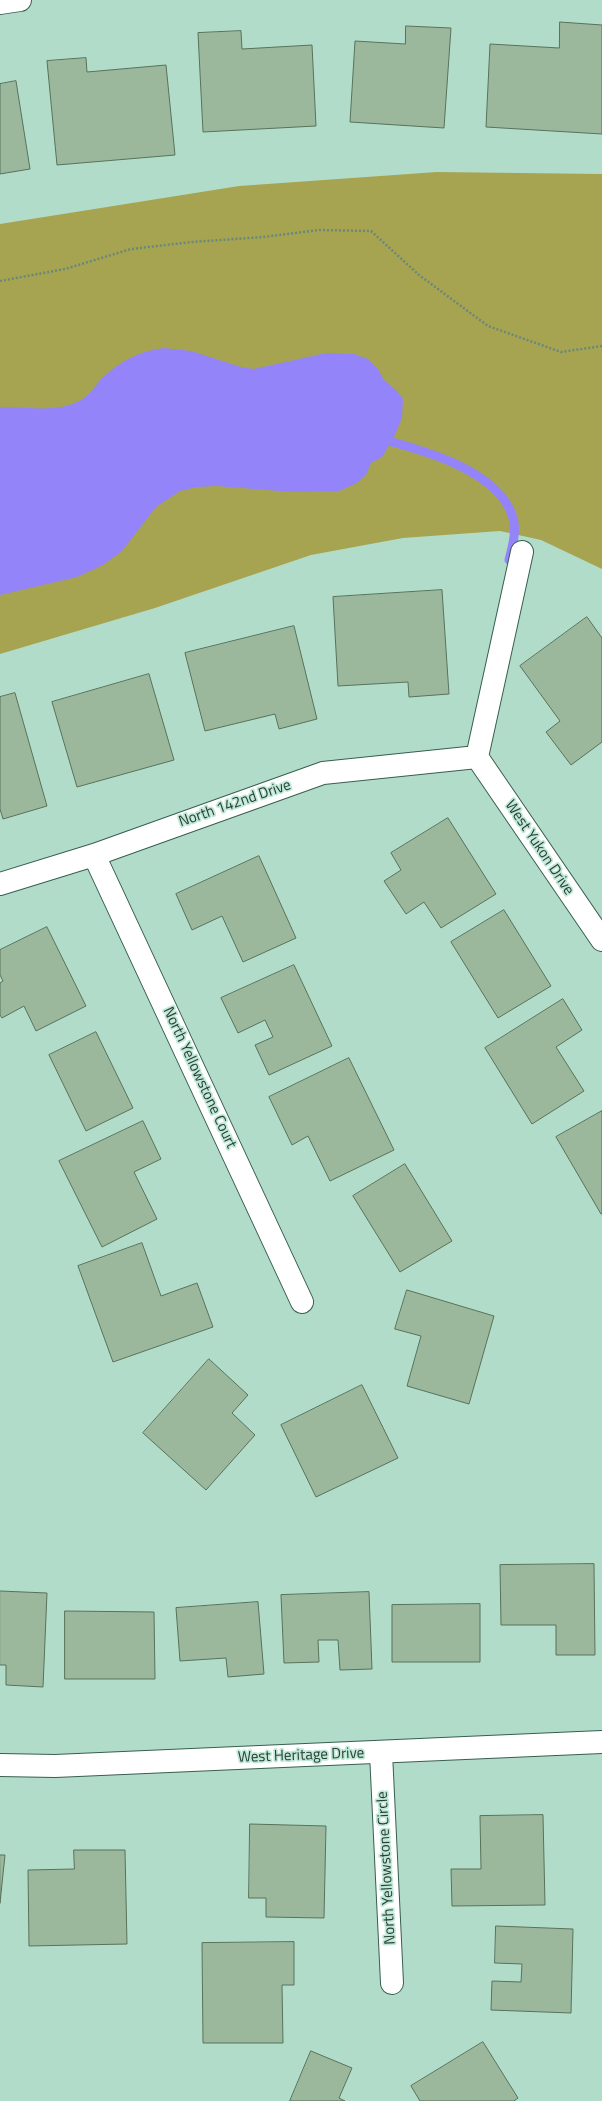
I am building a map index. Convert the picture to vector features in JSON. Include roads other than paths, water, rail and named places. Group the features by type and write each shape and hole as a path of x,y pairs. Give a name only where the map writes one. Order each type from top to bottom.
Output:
{"street":[{"path":"0,3 20,0"},
{"path":"476,757 522,552"},
{"name":"North 142nd Drive","path":"0,884 94,855 323,773 476,757"},
{"name":"West Yukon Drive","path":"476,757 602,940"},
{"name":"North Yellowstone Court","path":"94,855 302,1302"},
{"name":"West Heritage Drive","path":"0,1766 55,1766 381,1753 602,1742"},
{"name":"North Yellowstone Circle","path":"381,1753 392,1983"}],"waterway":[{"path":"381,439 438,456 477,475 493,487 505,502 513,518 513,545 509,560"}]}
